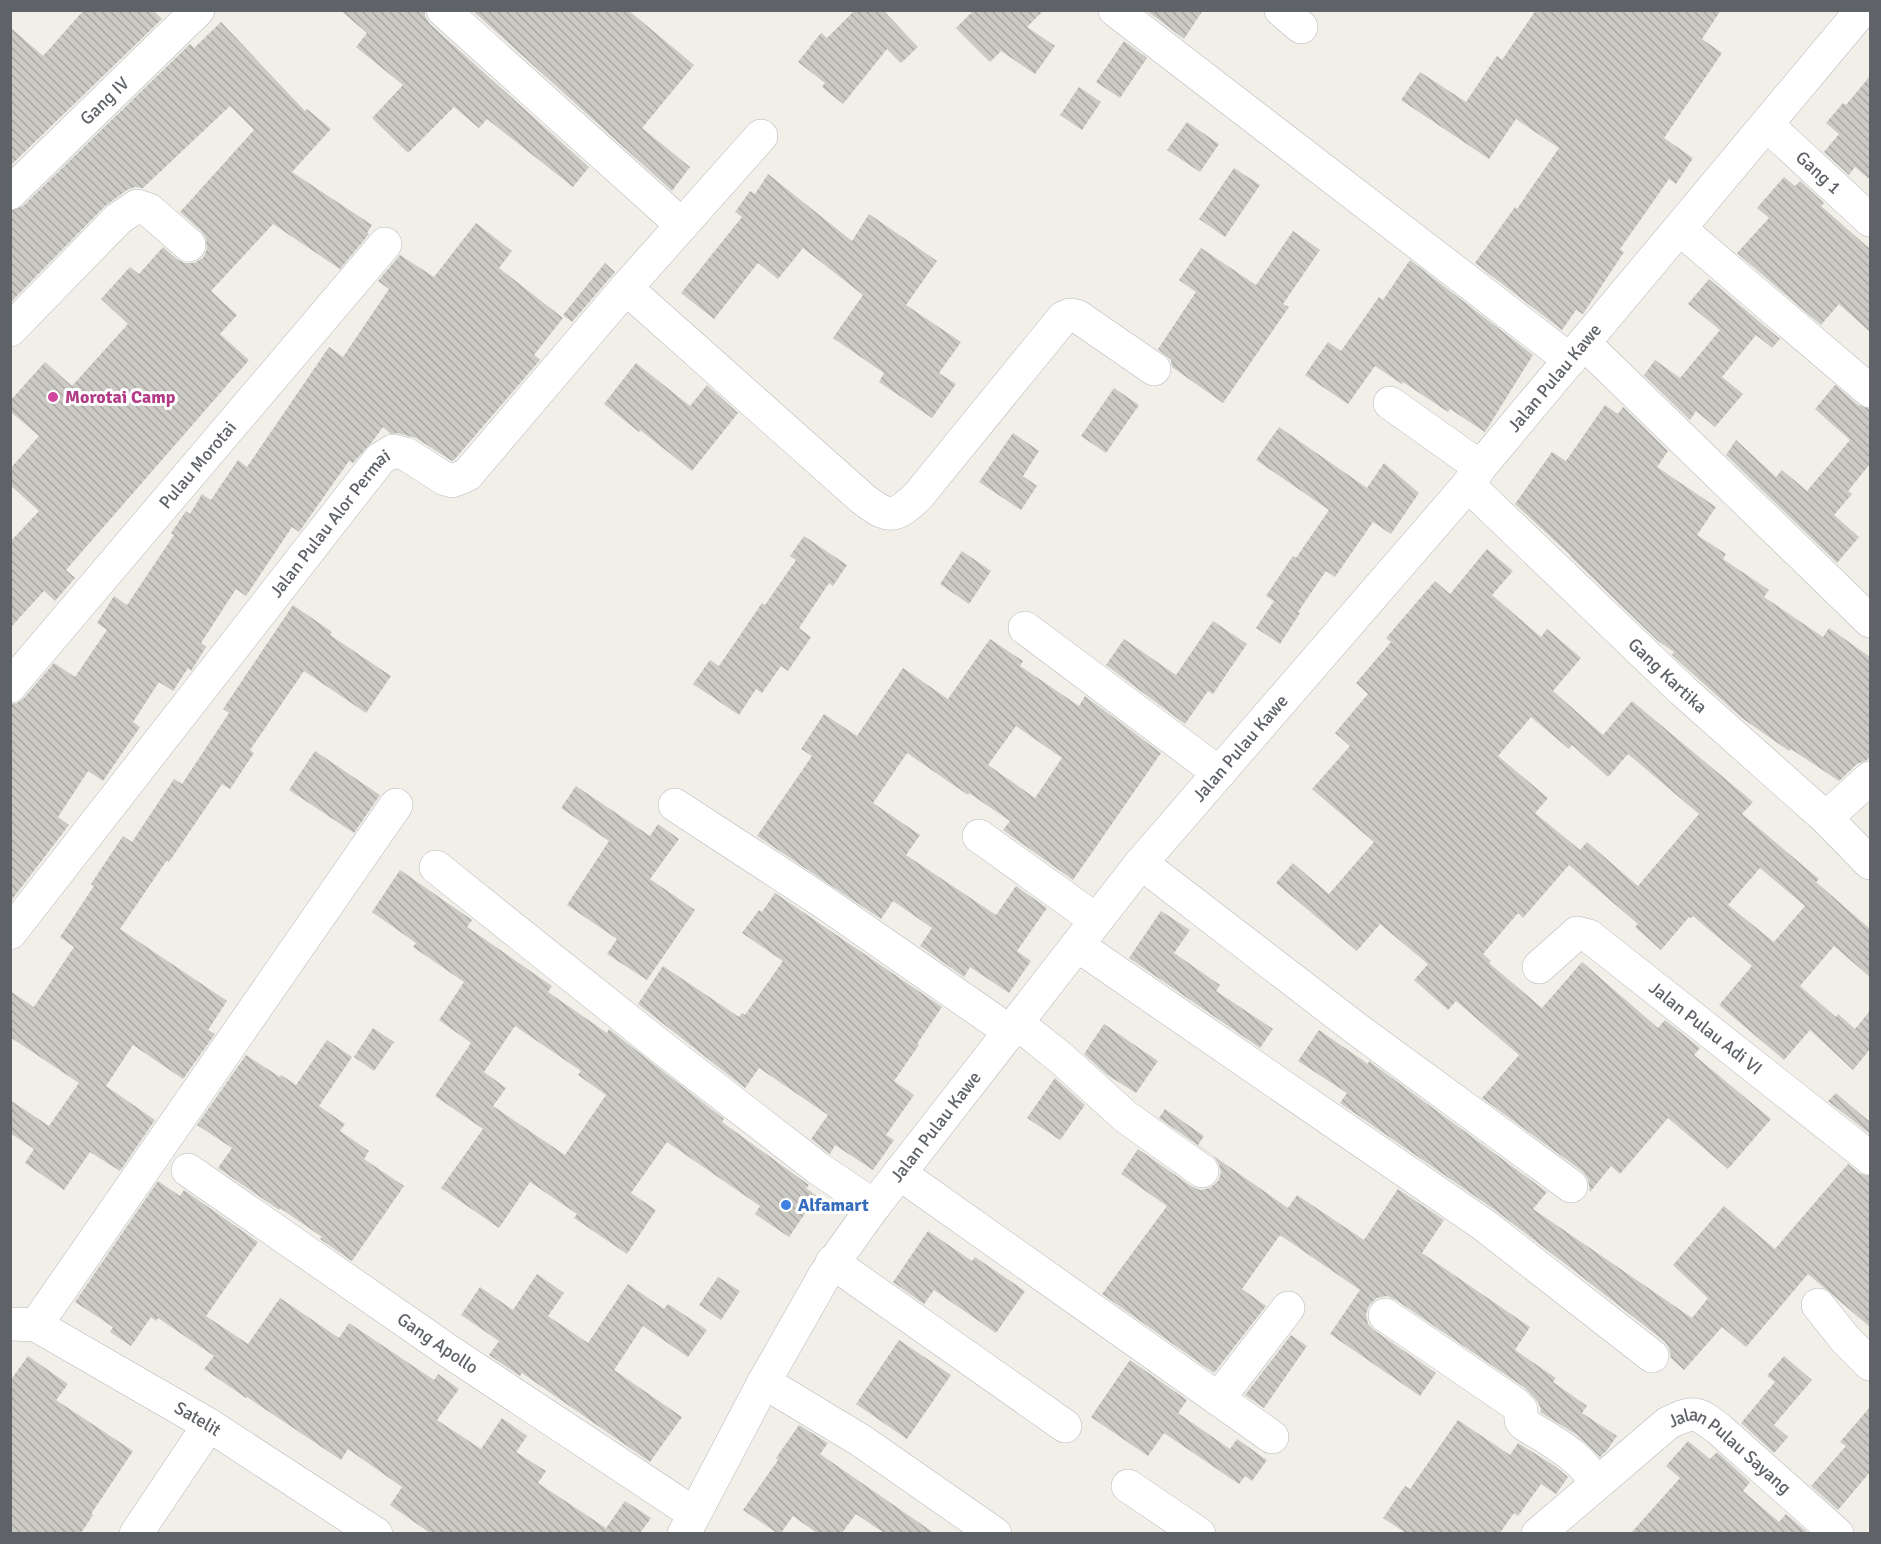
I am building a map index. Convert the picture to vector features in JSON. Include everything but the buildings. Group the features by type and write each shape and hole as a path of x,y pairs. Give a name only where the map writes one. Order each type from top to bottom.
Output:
{"street":[{"name":"Gang IV","path":"10,193 198,10"},
{"path":"443,10 682,225"},
{"path":"1115,10 1577,351 1870,621"},
{"name":"Jalan Pulau Kawe","path":"688,1523 832,1262 899,1173 1141,863 1474,476 1862,10"},
{"name":"Gang 1","path":"1767,125 1870,220"},
{"name":"Jalan Pulau Alor Permai","path":"10,933 380,459 393,451 406,454 445,479 452,481 467,475 626,288 761,136"},
{"path":"10,330 118,219 137,206 148,210 189,245"},
{"path":"1680,229 1870,391"},
{"name":"Pulau Morotai","path":"10,686 385,244"},
{"path":"626,288 863,499 878,510 892,514 901,512 918,496 1063,318 1077,315 1154,369"},
{"name":"Gang Kartika","path":"1390,403 1474,476 1682,690 1826,818 1870,863"},
{"path":"1025,628 1219,773"},
{"path":"1826,818 1870,778"},
{"path":"17,1325 396,805"},
{"path":"675,805 1062,1059 1126,1117 1202,1171"},
{"path":"979,836 1086,933 1484,1225 1652,1356"},
{"path":"1141,863 1358,1030 1571,1186"},
{"path":"436,867 651,1039 819,1169 874,1206"},
{"name":"Jalan Pulau Adi VI","path":"1539,967 1577,933 1590,936 1870,1158"},
{"name":"Gang Apollo","path":"188,1170 470,1365 688,1523"},
{"path":"899,1173 1272,1437"},
{"path":"832,1262 1065,1426"},
{"path":"1818,1305 1845,1339 1870,1364"},
{"path":"1218,1399 1288,1308"},
{"path":"1385,1316 1514,1403 1521,1410 1521,1420 1524,1424 1583,1464 1592,1478 1593,1487"},
{"name":"Satelit","path":"17,1325 209,1425 375,1533"},
{"path":"764,1382 860,1440 995,1533"},
{"name":"Jalan Pulau Sayang","path":"1538,1533 1668,1423 1687,1414 1702,1416 1837,1533"},
{"path":"136,1533 209,1425"},
{"path":"1128,1486 1199,1533"}],"place":[{"name":"Morotai Camp","path":"53,397"},
{"name":"Alfamart","path":"786,1205"}]}
